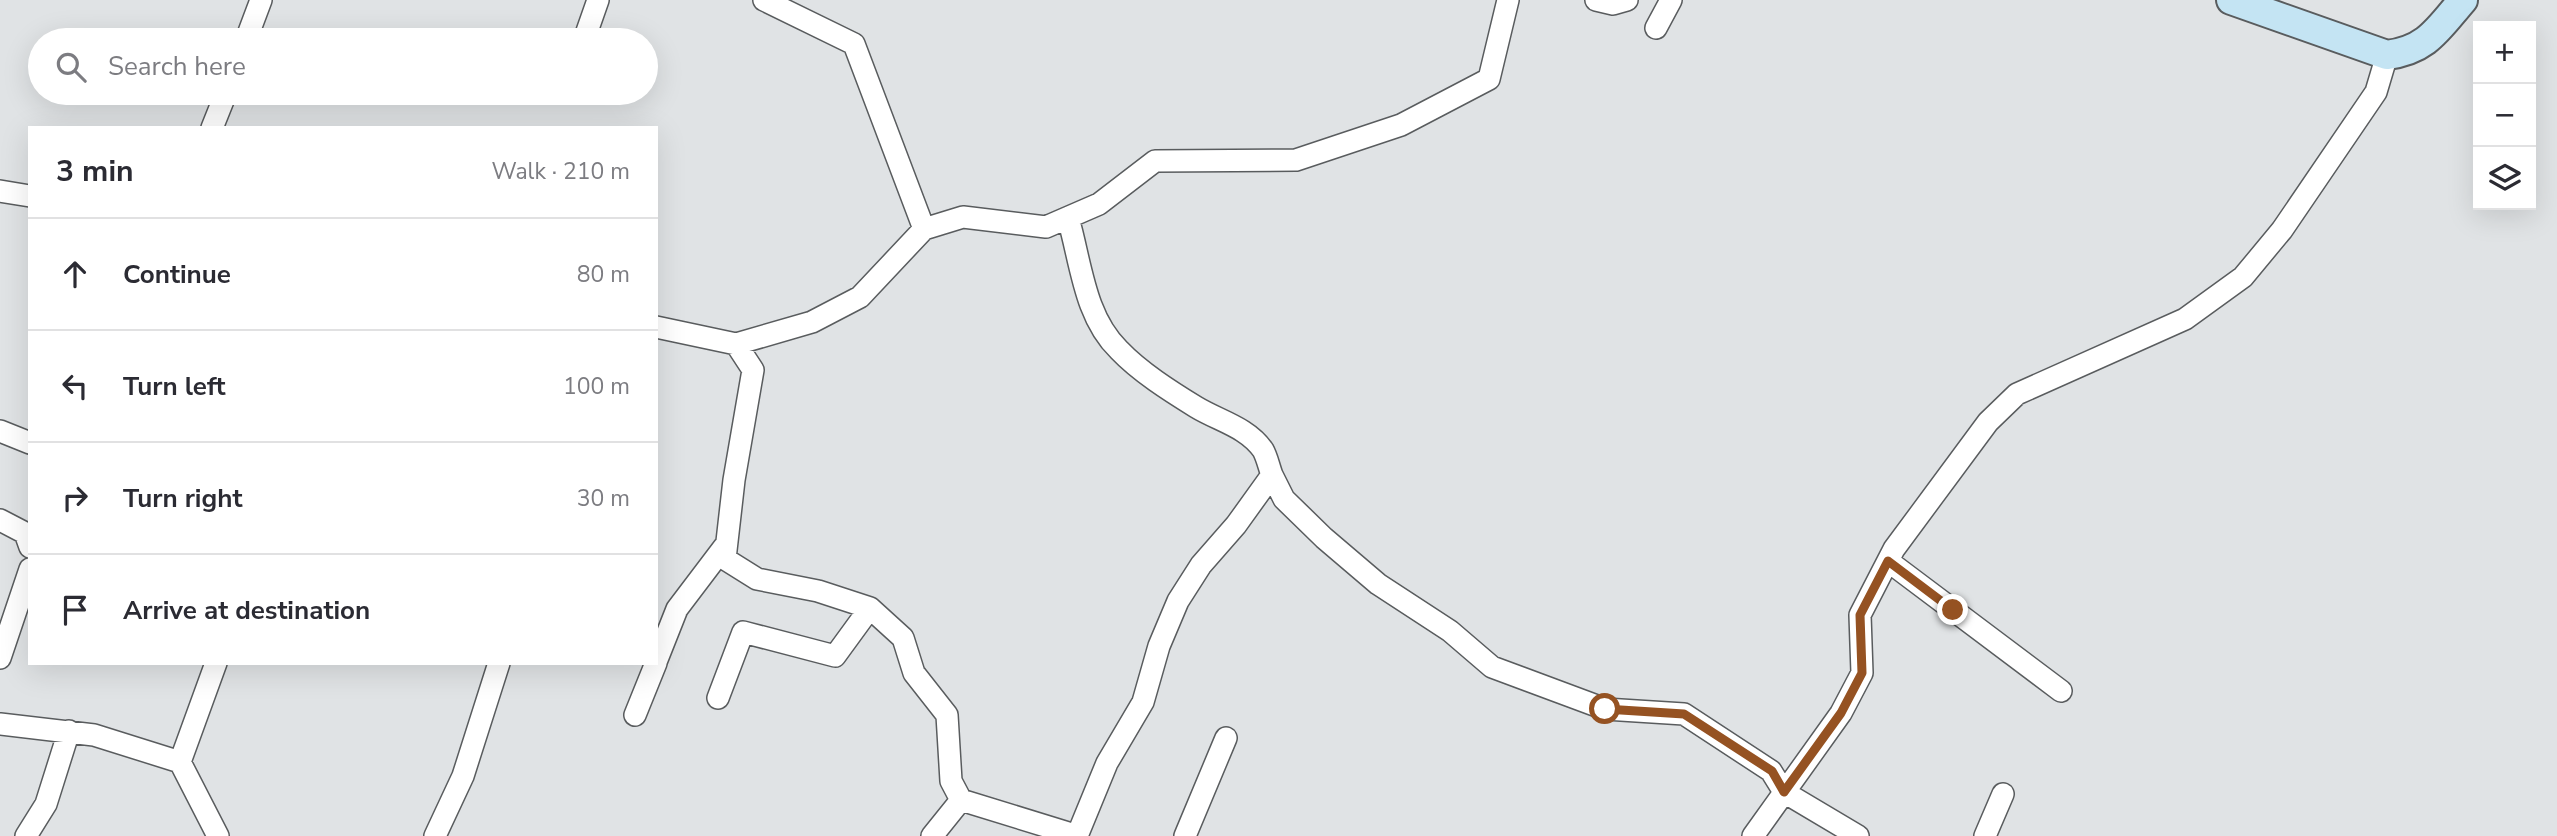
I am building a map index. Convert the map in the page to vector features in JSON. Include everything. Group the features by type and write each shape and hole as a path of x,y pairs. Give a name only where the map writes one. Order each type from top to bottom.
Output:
{"main road":[{"path":"2231,0 2387,55 2405,53 2424,45 2463,0"}],"street":[{"path":"250,28 261,0"},
{"path":"588,28 598,0"},
{"path":"764,0 854,44 924,229"},
{"path":"658,327 736,344 812,322 860,297 924,229 963,217 1046,227 1099,204 1155,161 1296,160 1401,125 1489,79 1508,0"},
{"path":"1596,0 1613,4 1627,0"},
{"path":"1656,28 1671,0"},
{"path":"1753,836 1841,713 1862,673 1860,615 1888,561 1988,422 2017,394 2185,319 2243,277 2282,230 2376,92 2387,55"},
{"path":"213,126 221,105"},
{"path":"0,191 28,196"},
{"path":"1068,218 1079,253 1084,286 1094,314 1118,350 1197,408 1246,432 1264,451 1284,499 1378,584 1450,631 1492,667 1605,709 1684,714 1772,771 1784,792 1858,836"},
{"path":"736,344 753,370 724,547 725,559 757,579 818,591 870,608 903,638 914,673 947,715 951,781 961,800 1077,836 1107,762 1143,702 1159,646 1178,601 1201,565 1236,525 1272,475"},
{"path":"0,431 28,442"},
{"path":"0,520 24,533 28,542"},
{"path":"658,658 677,609 724,547"},
{"path":"1888,561 2061,691"},
{"path":"0,658 28,575"},
{"path":"718,698 743,632 835,656 870,608"},
{"path":"180,762 215,665"},
{"path":"435,836 463,776 498,665"},
{"path":"635,715 655,665"},
{"path":"0,724 94,734 180,762 218,836"},
{"path":"26,836 46,804 69,731"},
{"path":"1185,836 1226,737"},
{"path":"1984,836 2003,794"},
{"path":"932,836 961,800"}],"route":[{"path":"1605,709 1684,714 1772,771 1784,792 1841,713 1862,673 1860,615 1888,561 1953,610"}]}
